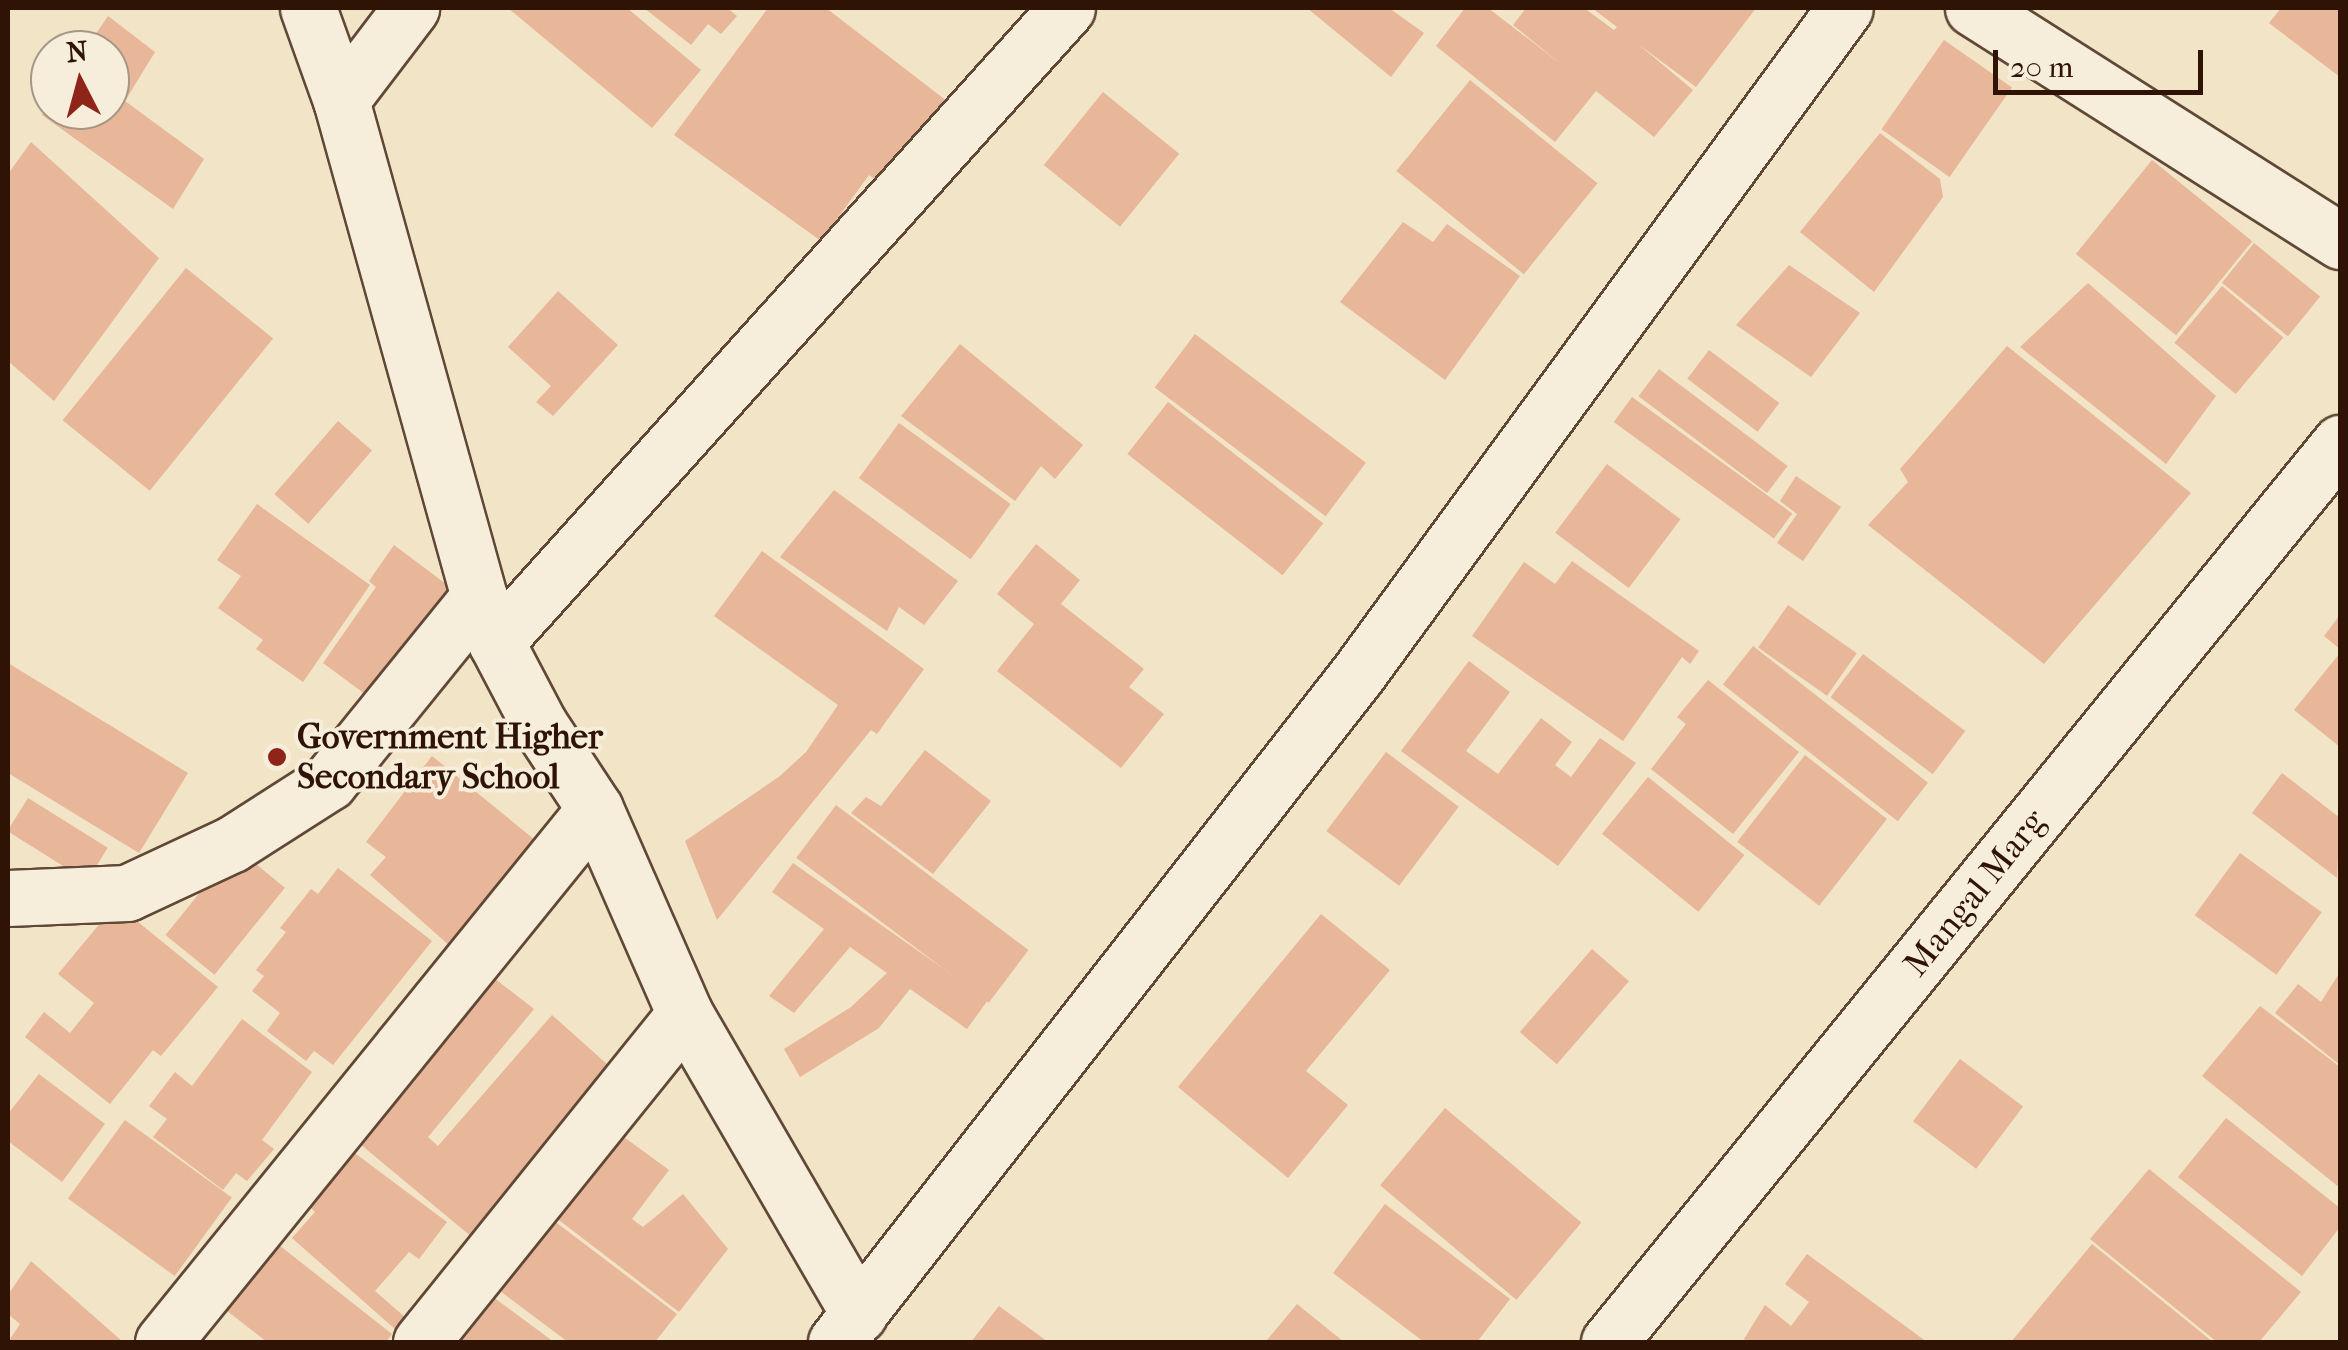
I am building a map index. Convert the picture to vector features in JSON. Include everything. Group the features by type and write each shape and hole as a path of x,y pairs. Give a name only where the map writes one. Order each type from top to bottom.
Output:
{"street":[{"path":"308,8 341,100 488,620 538,724 594,810 685,1014 848,1328 1357,675 1844,8"},
{"path":"341,100 410,8"},
{"path":"8,898 126,893 232,844 329,782 488,620 1067,8"},
{"path":"1973,8 2340,241"},
{"name":"Mangal Marg","path":"1609,1342 2340,443"},
{"path":"163,1342 594,810"},
{"path":"421,1342 685,1014"}],"building":[{"path":"508,8 627,8 701,70 652,128"},
{"path":"644,8 727,8 737,16 721,34 708,24 691,45"},
{"path":"768,8 826,8 956,108 893,192 869,175 821,241 674,135"},
{"path":"1307,8 1389,8 1424,33 1391,77"},
{"path":"1465,8 1488,8 1561,64 1513,25 1526,8 1584,8 1614,30 1617,27 1592,8 1756,8 1696,87 1638,44 1693,90 1654,137 1596,91 1555,142 1436,46"},
{"path":"2281,8 2340,8 2340,77 2269,23"},
{"path":"108,16 126,30 99,30"},
{"path":"130,33 155,52 130,93"},
{"path":"1944,40 2012,88 1949,177 1881,129"},
{"path":"1470,80 1597,183 1524,274 1396,171"},
{"path":"1103,92 1179,154 1120,227 1044,165"},
{"path":"130,105 204,159 173,209 63,130 130,130"},
{"path":"1880,133 1940,179 1943,197 1874,292 1800,232"},
{"path":"31,142 159,258 54,401 8,361 8,174"},
{"path":"2152,160 2252,241 2176,335 2076,254"},
{"path":"1403,222 1433,242 1447,224 1520,276 1445,380 1340,302"},
{"path":"2254,243 2320,296 2288,336 2222,283"},
{"path":"1789,265 1860,313 1811,377 1736,325"},
{"path":"186,268 273,338 150,491 63,420"},
{"path":"2088,283 2216,396 2166,464 2020,347"},
{"path":"2222,286 2283,337 2236,394 2174,343"},
{"path":"558,291 618,345 553,416 536,402 551,386 508,347"},
{"path":"1195,334 1366,463 1326,516 1155,388"},
{"path":"960,344 1083,445 1055,479 1041,466 1015,501 901,416"},
{"path":"2007,346 2191,493 2044,664 1868,525 1908,482 1900,469"},
{"path":"1709,350 1779,403 1758,432 1687,379"},
{"path":"1659,369 1788,466 1767,493 1639,396"},
{"path":"1632,397 1792,513 1774,538 1614,422"},
{"path":"1168,402 1323,523 1283,575 1127,454"},
{"path":"338,421 372,451 308,524 274,494"},
{"path":"899,423 1011,504 971,559 859,478"},
{"path":"1607,464 1680,519 1629,588 1555,533"},
{"path":"1796,476 1841,507 1803,561 1777,543 1797,514 1780,501"},
{"path":"834,490 958,581 924,625 899,607 887,631 780,557"},
{"path":"257,504 370,585 303,682 256,649 263,640 218,608 241,576 217,560"},
{"path":"1036,544 1080,580 1061,604 1144,669 1129,687 1164,714 1121,768 997,671 1034,624 997,594"},
{"path":"394,545 450,587 421,622 428,627 373,700 323,663 376,587 369,581"},
{"path":"762,551 924,669 877,734 871,730 717,920 685,841 780,776 806,752 838,705 714,616"},
{"path":"1572,561 1699,651 1690,664 1682,657 1623,741 1472,636 1524,562 1555,584"},
{"path":"1788,605 1857,653 1827,696 1758,648"},
{"path":"2340,615 2340,649 2324,636"},
{"path":"1753,646 1928,783 1898,821 1723,685"},
{"path":"2340,653 2340,747 2294,710"},
{"path":"1863,654 1965,731 1933,774 1831,697"},
{"path":"1469,661 1510,692 1466,751 1498,774 1541,718 1572,742 1555,765 1571,777 1600,738 1636,763 1558,866 1401,751"},
{"path":"8,663 188,773 139,853 8,773"},
{"path":"1708,680 1799,752 1733,834 1651,769 1686,724 1677,717"},
{"path":"925,750 991,801 933,874 851,813 866,797 881,806"},
{"path":"1386,752 1459,807 1399,886 1326,831"},
{"path":"1805,755 1887,819 1819,906 1737,842"},
{"path":"432,756 535,840 451,947 370,875 386,857 366,842"},
{"path":"2282,773 2340,818 2337,878 2252,813"},
{"path":"1648,777 1744,855 1698,912 1602,834"},
{"path":"28,798 108,848 87,881 8,831"},
{"path":"836,805 1028,950 989,1003 796,858"},
{"path":"236,848 285,888 214,975 166,935"},
{"path":"2240,853 2322,912 2276,975 2195,915"},
{"path":"793,863 988,1000 967,1029 910,989 879,1028 800,1077 784,1049 851,1007 887,973 850,947 794,1013 769,996 824,929 772,892"},
{"path":"338,868 432,941 333,1065 314,1051 306,1061 267,1031 280,1013 252,991 264,976 256,970 286,932 280,928 311,889 318,894"},
{"path":"116,904 218,987 161,1056 153,1050 110,1104 25,1037 44,1012 70,1033 94,1003 58,974"},
{"path":"1321,914 1390,970 1306,1071 1348,1105 1288,1178 1178,1087"},
{"path":"1592,949 1629,981 1557,1064 1520,1032"},
{"path":"485,971 534,1009 428,1137 438,1146 552,1015 617,1073 479,1243 342,1129"},
{"path":"2340,972 2340,1065 2275,1013 2298,984 2321,1002"},
{"path":"2260,1006 2340,1067 2340,1188 2202,1076"},
{"path":"242,1019 312,1072 262,1140 274,1149 247,1181 236,1173 223,1190 153,1137 167,1119 149,1106 175,1072 192,1086"},
{"path":"1960,1059 2023,1107 1976,1169 1913,1121"},
{"path":"39,1074 105,1124 62,1182 8,1141 8,1114"},
{"path":"1445,1108 1581,1222 1516,1300 1380,1185"},
{"path":"2226,1118 2340,1208 2340,1227 2302,1276 2178,1177"},
{"path":"125,1120 232,1198 175,1276 68,1198"},
{"path":"617,1132 669,1170 632,1219 643,1227 683,1194 728,1249 679,1312 551,1214"},
{"path":"352,1151 447,1222 419,1259 409,1252 375,1291 406,1318 396,1330 292,1238 315,1212 311,1208"},
{"path":"2149,1169 2301,1292 2259,1342 2217,1342 2090,1239"},
{"path":"1385,1204 1510,1299 1477,1342 1424,1342 1333,1273"},
{"path":"545,1214 677,1314 655,1342 568,1342 492,1285"},
{"path":"270,1238 392,1334 386,1342 267,1342 217,1303"},
{"path":"2092,1244 2213,1342 2011,1342"},
{"path":"1807,1254 1927,1342 1748,1342 1744,1339 1765,1305 1791,1326 1809,1302 1785,1284"},
{"path":"31,1261 123,1342 8,1342 20,1324 8,1314 8,1295"},
{"path":"481,1288 554,1342 451,1342"},
{"path":"1297,1304 1344,1342 1267,1340"},
{"path":"999,1306 1048,1342 971,1342"}],"place":[{"name":"Government Higher Secondary School","path":"277,757"}]}
